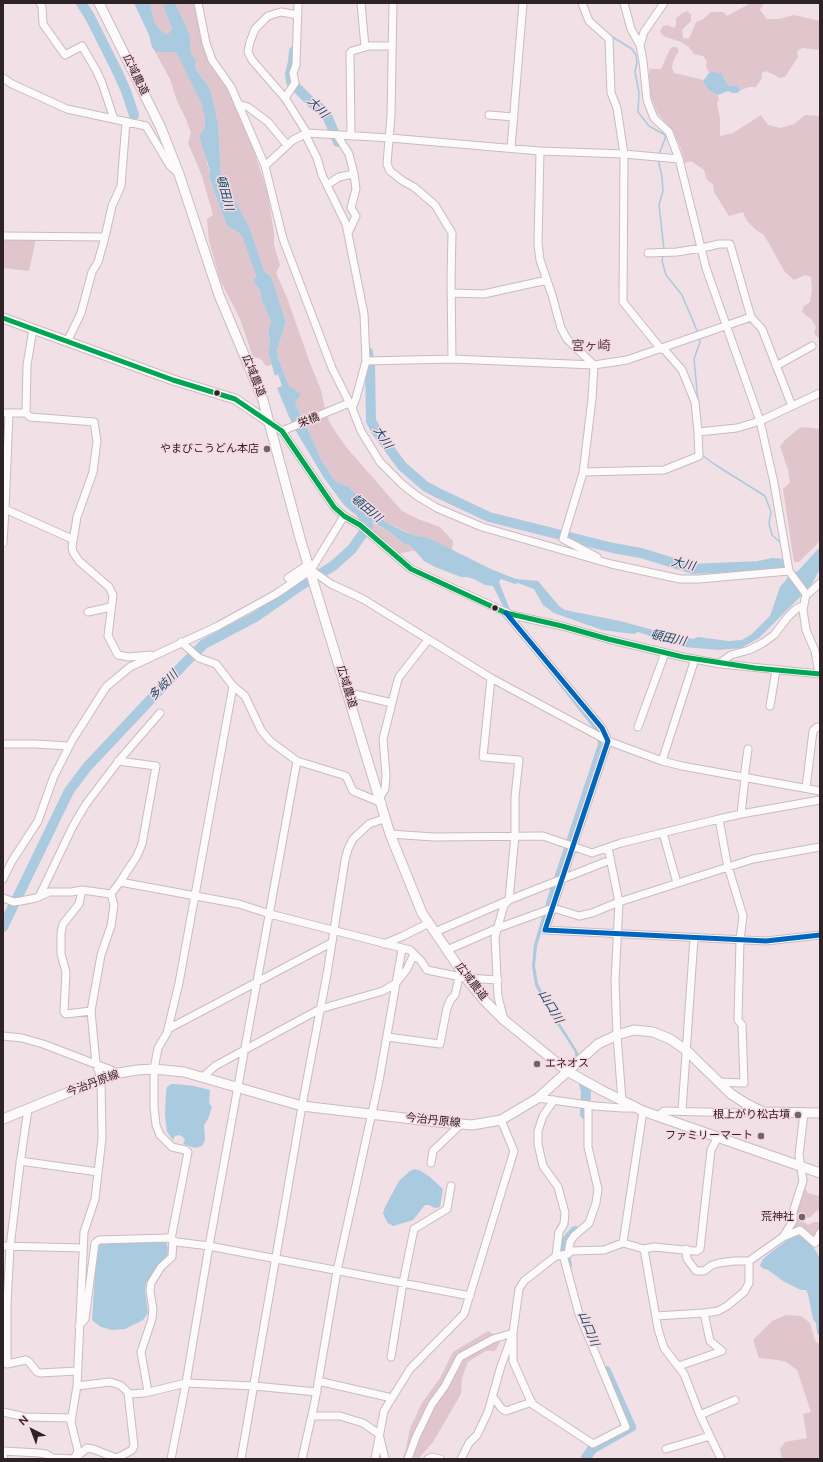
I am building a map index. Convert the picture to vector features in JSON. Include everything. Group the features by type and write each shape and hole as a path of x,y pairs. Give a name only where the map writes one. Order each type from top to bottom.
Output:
{"street":[{"path":"40,3 42,8 43,24 65,55 82,46 96,70 114,119"},
{"name":"広域農道","path":"98,3 161,128 179,174 219,295 263,400 300,538 381,800 390,834 422,913 447,950 462,977 504,1020 567,1071 639,1109 820,1174"},
{"path":"198,3 206,43 212,60 231,87 265,166 283,240 332,368 351,405 361,431 380,462 403,485 417,496 453,516 482,527 611,564 680,579 790,573"},
{"path":"285,98 295,83 293,73 296,65 298,3"},
{"path":"361,3 365,47"},
{"path":"393,3 390,138 387,164 390,171 414,187 435,206 452,233 452,359"},
{"path":"511,148 523,3"},
{"path":"582,3 589,21 609,39 612,93 617,108 624,154 622,302 682,370 695,402 699,456 664,470 583,472"},
{"path":"3,318 173,380 236,399 282,431 334,507 344,516 360,525 411,569 513,615 562,626 608,640 720,664 820,674 815,651 806,630 803,610 806,594 790,573 774,483 760,421 706,268 679,159 669,132 654,118 647,100 644,61 640,45 631,29 624,3"},
{"path":"640,45 644,32 664,3"},
{"path":"298,15 280,12 268,16 255,29 248,52 252,60 285,98 306,134 317,158 322,175 346,224 364,314 366,361 356,398 351,405"},
{"path":"352,136 350,53 369,46 392,46"},
{"path":"3,78 12,84 67,110 146,126 170,166 179,174"},
{"path":"238,104 248,107 268,122 287,145"},
{"path":"490,115 514,117"},
{"path":"67,342 81,313 92,272 98,262 112,206 121,186 126,122"},
{"path":"265,166 287,145 306,134 390,138 540,151 624,154 679,159"},
{"path":"337,135 349,154 356,189 351,208 356,216 348,233"},
{"path":"540,151 538,244 540,260 561,328 567,339 594,365 592,400 583,472 563,539 611,564"},
{"path":"327,185 339,177 354,174"},
{"path":"3,236 105,236"},
{"path":"648,253 677,252 719,244 730,244 751,317 762,329 792,406"},
{"path":"451,293 484,294 547,280"},
{"path":"366,361 452,359 594,365 627,360 751,317"},
{"path":"26,413 27,365 33,329"},
{"path":"776,366 812,346"},
{"path":"698,432 736,428 760,421 820,393"},
{"name":"栄橋","path":"282,431 351,405"},
{"path":"3,543 5,509 6,414 26,413 30,416 94,422 97,441 93,472 77,517 72,539 73,552 80,561 109,587 113,595 108,636 118,655 129,657 156,654"},
{"path":"5,509 72,539"},
{"path":"3,879 12,861 38,821 54,776 69,746 106,687 130,667 218,626 276,594 310,567 344,516"},
{"path":"288,578 310,567"},
{"path":"310,567 331,584 363,598 491,678 608,741 662,761 744,778 820,791"},
{"path":"806,594 820,583"},
{"path":"720,664 731,655 748,650 763,643 774,635 796,609 804,605"},
{"path":"88,612 111,607"},
{"path":"513,615 602,728 608,741 546,930 766,941 820,936"},
{"path":"181,642 200,658 216,664 233,686 245,696 261,730 270,741 297,761 346,776 353,790 381,800 386,789 383,739 399,678 428,640"},
{"path":"638,727 665,653"},
{"path":"662,761 695,659"},
{"path":"770,706 776,670"},
{"path":"491,678 483,757 519,760 515,797 515,835 509,900 504,905 495,937 498,997 504,1020"},
{"path":"148,1392 141,1352 152,1319 153,1309 150,1291 151,1283 161,1267 172,1257 172,1240 188,1152 172,1147 160,1135 156,1125 154,1106 154,1069 158,1048 168,1029 179,983 233,686"},
{"path":"347,690 354,694 392,703"},
{"path":"39,897 73,826 86,804 118,761 160,713"},
{"path":"806,788 813,730 820,727"},
{"path":"3,744 69,746"},
{"path":"741,814 748,749"},
{"path":"111,894 137,856 142,844 156,766 118,761"},
{"path":"171,1459 186,1383 209,1246 297,761"},
{"path":"390,834 434,837 515,835 543,836 592,853 621,843 719,819 820,800"},
{"path":"241,1459 348,849 353,839 369,824 386,818"},
{"path":"718,1082 744,1083 742,1025 738,1020 740,940 743,916 728,867 719,819"},
{"path":"663,833 677,884"},
{"path":"447,950 498,928 553,908 579,916 592,913 620,902 728,867 753,860 820,847"},
{"path":"608,848 620,902 615,982 616,1035 622,1101"},
{"path":"434,932 509,900 605,862"},
{"path":"120,882 239,904 270,914 410,950 421,961 427,970 462,977 498,980"},
{"path":"3,898 14,902 21,902 39,897 48,892 71,892 82,890 111,894"},
{"path":"82,890 79,904 63,924 61,934 61,954 66,972 64,1012 66,1014 91,1011"},
{"path":"74,1459 78,1451 71,1422 77,1386 84,1232 95,1199 102,1138 101,1079 96,1063 91,1011 101,955 111,926 114,905 111,894"},
{"path":"384,944 429,923"},
{"path":"682,1111 694,938"},
{"path":"168,1029 332,943"},
{"path":"302,1459 317,1392 337,1270 372,1114 402,949"},
{"path":"204,1077 215,1066 320,1010 383,991 396,983 407,969 414,954"},
{"path":"387,1037 440,1044 447,1008 451,998 455,996 462,977"},
{"name":"今治丹原線","path":"3,1119 119,1073 154,1069 184,1072 302,1106 472,1125 501,1120 538,1098 598,1044 616,1035 634,1030 653,1032 670,1039 686,1050 731,1094 748,1105 763,1112 820,1113"},
{"path":"3,1036 22,1038 96,1063 119,1073"},
{"path":"538,1098 588,1105 639,1109 623,1243"},
{"path":"554,1100 543,1116 538,1131 538,1144 543,1166 558,1187 565,1213 564,1224 559,1232 562,1255 579,1314 626,1428 593,1444 532,1402 513,1361 513,1333 519,1289 524,1281 562,1255 572,1251 604,1250 623,1243 644,1249 654,1247 698,1251 701,1246 711,1150 718,1137"},
{"path":"562,1255 574,1236 589,1223 596,1203 598,1189 588,1147 588,1105"},
{"path":"658,1116 664,1111 743,1113 748,1105"},
{"path":"28,1109 6,1247 7,1304 5,1364 26,1360 37,1372 40,1373 77,1371"},
{"path":"783,1237 793,1221 793,1212 803,1181 799,1155 804,1113"},
{"path":"375,1459 384,1411 410,1370 464,1314 514,1151 501,1120"},
{"path":"431,1163 433,1151 461,1124"},
{"path":"20,1161 98,1172"},
{"path":"391,1356 403,1283 414,1229 447,1209 451,1186"},
{"path":"686,1249 687,1259 696,1271 704,1271 712,1265 718,1263 749,1261 783,1237 800,1230 815,1242 820,1249"},
{"path":"815,1242 820,1234"},
{"path":"79,1326 85,1319 95,1243 99,1240 168,1238 177,1242 209,1246 470,1296"},
{"path":"6,1247 83,1248"},
{"path":"644,1249 658,1329 664,1348 684,1374 700,1415 721,1459"},
{"path":"656,1316 704,1313 718,1311 727,1306 744,1292 748,1283 749,1261"},
{"path":"679,1366 722,1351 710,1341 704,1313"},
{"path":"461,1459 469,1442 477,1435 488,1412 501,1366 513,1333"},
{"path":"408,1459 416,1437 432,1404 445,1386 460,1357 493,1339 513,1333"},
{"path":"318,1381 392,1398"},
{"path":"3,1451 39,1453 46,1454 52,1458 74,1459 87,1448 116,1458 132,1450 134,1446 134,1437 129,1412 128,1393 120,1385 110,1382 77,1386"},
{"path":"128,1393 148,1392 186,1383 254,1386 317,1392"},
{"path":"493,1397 502,1409 506,1411 532,1402"},
{"path":"700,1415 735,1400"},
{"path":"3,1412 25,1417 72,1418"},
{"path":"312,1416 340,1416 363,1423 379,1434 385,1459"},
{"path":"666,1448 710,1436"},
{"path":"428,1459 432,1457 440,1459"}],"shaded area":[{"path":"150,3 162,3 172,28 169,36 160,30 154,21"},
{"path":"175,3 195,3 200,33 207,55 228,88 253,148 267,191 274,232 274,245 280,265 276,273 287,298 321,390 326,414 331,425 346,447 402,511 440,527 453,541 452,551 426,537 416,536 389,524 375,514 349,487 335,481 322,461 295,402 279,361 277,350 286,322 271,276 264,271 250,228 234,199 225,190 221,175 218,123 210,89 195,68 196,60 191,55 190,35"},
{"path":"751,3 764,3 760,10 767,19 779,19 794,15 820,21 820,50 802,48 797,51 798,57 785,77 779,78 765,71 762,73 762,78 756,87 749,87 741,90 737,86 728,85 725,79 714,71 709,73 706,66 707,61 703,56 694,54 688,46 681,42 663,36 660,31 663,26 667,25 674,28 676,25 676,18 688,11 691,15 691,21 682,30 683,38 689,39 696,22 702,20 711,12 723,12 727,16"},
{"path":"676,47 679,50 673,62 672,67 674,73 704,80 704,84 710,91 718,95 719,100 717,103 720,119 720,136 733,133 761,115 768,125 780,128 794,124 805,115 820,116 820,336 818,338 814,333 816,327 812,320 802,312 804,306 810,302 812,290 811,277 805,275 794,280 785,272 764,235 756,230 747,221 743,212 729,216 714,192 713,184 707,180 704,170 691,161 685,163 673,131 658,114 651,97 649,75 650,69 661,69 670,49"},
{"path":"154,50 161,52 176,52 202,105 205,122 204,130 207,164 210,172 209,178 227,226 242,236 256,273 253,280 260,291 262,302 271,322 268,332 270,342 268,351 272,365 266,366 261,359 253,357 240,319 220,280 209,241 207,219 213,215 202,176 188,143 191,133 177,101 170,79"},
{"path":"3,238 36,239 29,271 3,268"},
{"path":"801,427 820,429 820,541 799,562 794,562 783,489 790,483 788,470 780,446"},
{"path":"351,511 390,532 404,544 410,545 416,550 397,554"},
{"path":"804,1187 808,1193 820,1196 820,1209 811,1217 805,1218 804,1222 808,1225 814,1222 820,1222 817,1234 813,1238 800,1228 792,1228 794,1211"},
{"path":"786,1315 801,1316 810,1323 815,1341 820,1345 820,1459 782,1459 780,1449 785,1442 807,1438 803,1414 811,1412 797,1370 786,1362 759,1358 753,1340 772,1321"},
{"path":"488,1331 502,1339 495,1351 486,1351 468,1362 462,1378 461,1394 433,1442 418,1459 403,1459 410,1428 422,1403 440,1378 453,1352"}],"water":[{"name":"頓田川","path":"134,3 150,3 154,21 160,30 168,35 172,28 162,3 175,3 190,35 191,54 196,60 195,68 210,89 218,123 221,175 225,189 234,199 250,228 264,271 271,276 286,322 277,350 279,361 289,386 301,394 295,402 322,461 335,481 349,487 375,514 401,530 416,536 426,537 493,570 516,579 538,581 559,606 565,610 620,621 693,639 698,637 728,641 742,640 752,634 770,616 780,587 791,574 798,571 820,547 820,569 809,589 804,591 802,595 759,638 741,648 719,650 684,647 638,632 634,634 602,630 554,613 543,605 534,589 501,579 499,582 514,620 598,728 602,744 537,946 535,966 538,984 552,1011 576,1049 579,1055 575,1057 575,1052 549,1012 535,985 532,966 534,945 548,896 598,744 594,729 513,626 493,586 485,585 467,577 461,577 424,561 410,545 404,544 390,532 352,512 344,505 324,478 293,426 277,388 282,386 278,374 275,376 268,351 270,342 268,332 271,322 262,302 260,291 253,280 256,275 242,236 227,226 209,177 210,171 199,135 204,130 205,122 202,105 176,52 155,51 152,47 149,35"},
{"path":"714,71 721,73 728,85 737,86 741,90 737,93 728,91 718,95 710,91 704,84 704,80 709,73"},
{"path":"171,1084 194,1086 210,1090 209,1103 212,1107 208,1119 204,1125 205,1140 202,1146 195,1148 183,1144 185,1140 179,1135 175,1136 173,1140 167,1132 165,1115 166,1092 167,1087"},
{"path":"415,1169 430,1177 443,1189 440,1207 435,1208 425,1205 413,1220 393,1226 388,1223 385,1218 383,1213 385,1207 399,1181 410,1171"},
{"path":"801,1235 812,1245 820,1258 820,1336 817,1333 816,1323 813,1319 806,1290 801,1290 783,1281 768,1270 762,1268 760,1265 763,1259 793,1236"},
{"path":"163,1241 167,1244 167,1258 146,1283 145,1290 148,1313 143,1320 125,1329 112,1330 101,1327 92,1320 97,1246 100,1243"}],"waterway":[{"path":"81,3 90,17 118,73 134,115"},
{"path":"611,36 632,49 636,55 637,62 635,72 639,93 638,112 649,126 665,135 665,139 659,154"},
{"name":"大川","path":"294,51 290,74 291,82 312,103 321,109 328,118 338,142"},
{"path":"658,159 663,191 659,205 664,250"},
{"path":"663,256 662,261 666,275 682,295 698,333"},
{"path":"698,401 694,359 700,342 699,338"},
{"name":"大川","path":"368,352 370,366 371,421 377,432 402,466 425,486 438,493 489,517 613,548 641,553 693,569 759,566 773,563 786,564"},
{"path":"702,455 765,496 771,512 769,523 772,535 781,543"},
{"name":"多岐川","path":"3,927 69,791 87,767 204,644 257,616 300,586 333,566 352,549 368,526 359,506"},
{"name":"山口川","path":"584,1084 586,1091 585,1114"},
{"name":"山口川","path":"567,1265 564,1252 566,1241 575,1231"},
{"name":"山口川","path":"586,1459 592,1449 631,1427 606,1371"}],"transit line":[{"path":"3,318 173,380 235,399 282,431 334,507 344,516 360,525 411,569 506,613 683,657 755,668 820,674"},
{"path":"506,613 602,728 608,741 545,930 766,941 820,935"}],"place":[{"name":"やまびこうどん本店","path":"267,449"},
{"name":"エネオス","path":"537,1064"},
{"name":"根上がり松古墳","path":"798,1115"},
{"name":"ファミリーマート","path":"761,1136"},
{"name":"荒神社","path":"802,1217"}],"district":[{"name":"宮ヶ崎","path":"591,347"}]}
